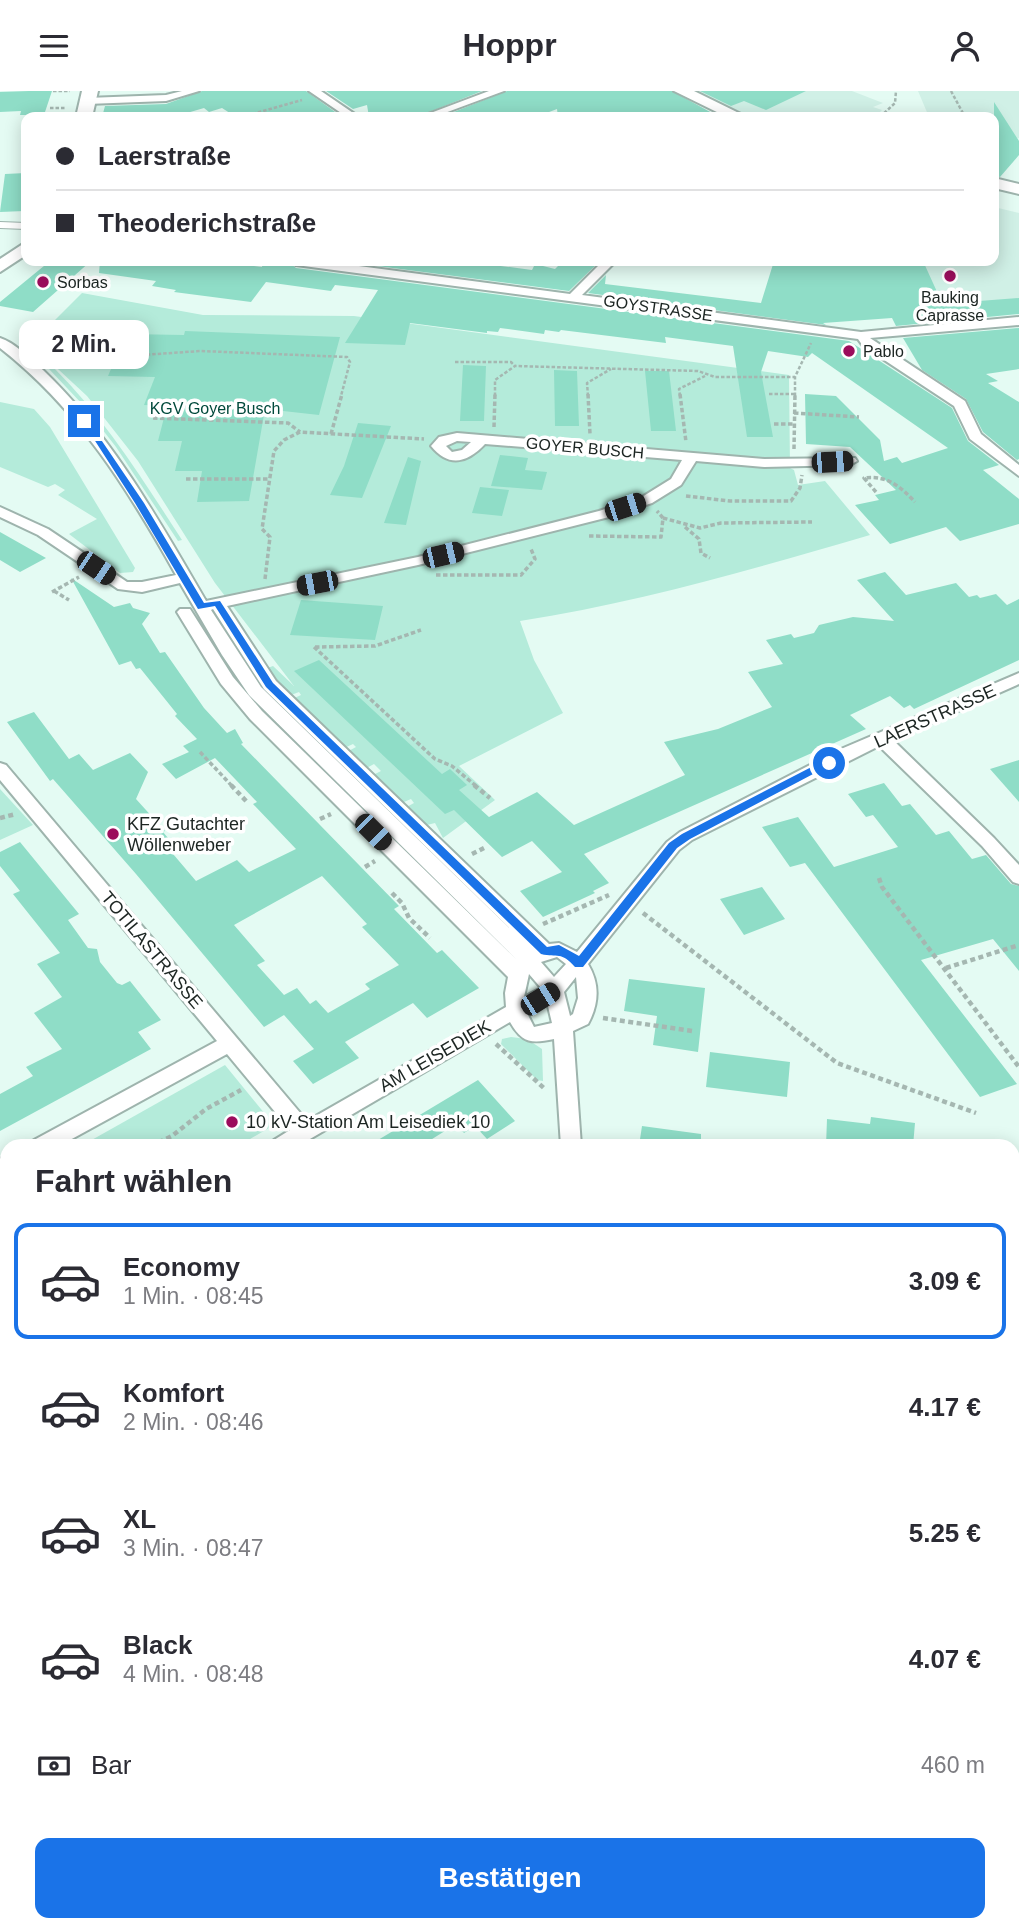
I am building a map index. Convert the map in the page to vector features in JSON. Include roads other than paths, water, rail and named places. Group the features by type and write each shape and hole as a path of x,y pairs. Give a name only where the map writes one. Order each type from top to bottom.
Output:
{"street":[{"path":"89,96 166,98 194,91"},
{"path":"439,112 499,91"},
{"path":"682,91 728,112"},
{"path":"317,93 346,112"},
{"path":"999,184 1019,189"},
{"path":"0,267 21,251"},
{"name":"GOYSTRASSE","path":"334,266 862,336 1019,321"},
{"path":"573,297 605,266"},
{"path":"862,336 868,343 960,404 975,436 1019,473"},
{"path":"0,342 64,395 103,446 201,607 227,680 256,715 531,963 554,990 563,1028 571,1139"},
{"name":"GOYER BUSCH","path":"440,443 457,437 798,464 850,461"},
{"path":"201,607 418,561 558,527 647,500 676,482 687,467 690,457"},
{"path":"0,511 43,533 123,586 131,588 153,585 185,577"},
{"path":"201,607 270,685 525,933 531,963 515,1013 517,1021 530,1035 563,1028 582,1017 590,988 579,964 571,955 559,950 531,963"},
{"name":"LAERSTRASSE","path":"554,990 579,964 673,846 686,836 847,753 883,740 1019,678"},
{"path":"883,740 988,842 1019,877"},
{"name":"TOTILASTRASSE","path":"0,769 304,1132"},
{"name":"AM LEISEDIEK","path":"292,1139 480,1029 515,1013 554,990"},
{"path":"54,1139 231,1043"}],"lane":[{"path":"0,225 21,226"}],"place":[{"name":"Bauking Caprasse","path":"950,276"},
{"name":"Sorbas","path":"43,282"},
{"name":"Pablo","path":"849,351"},
{"name":"KFZ Gutachter Wöllenweber","path":"113,834"},
{"name":"10 kV-Station Am Leisediek 10","path":"232,1122"}],"park label":[{"name":"KGV Goyer Busch","path":"215,408"}]}
